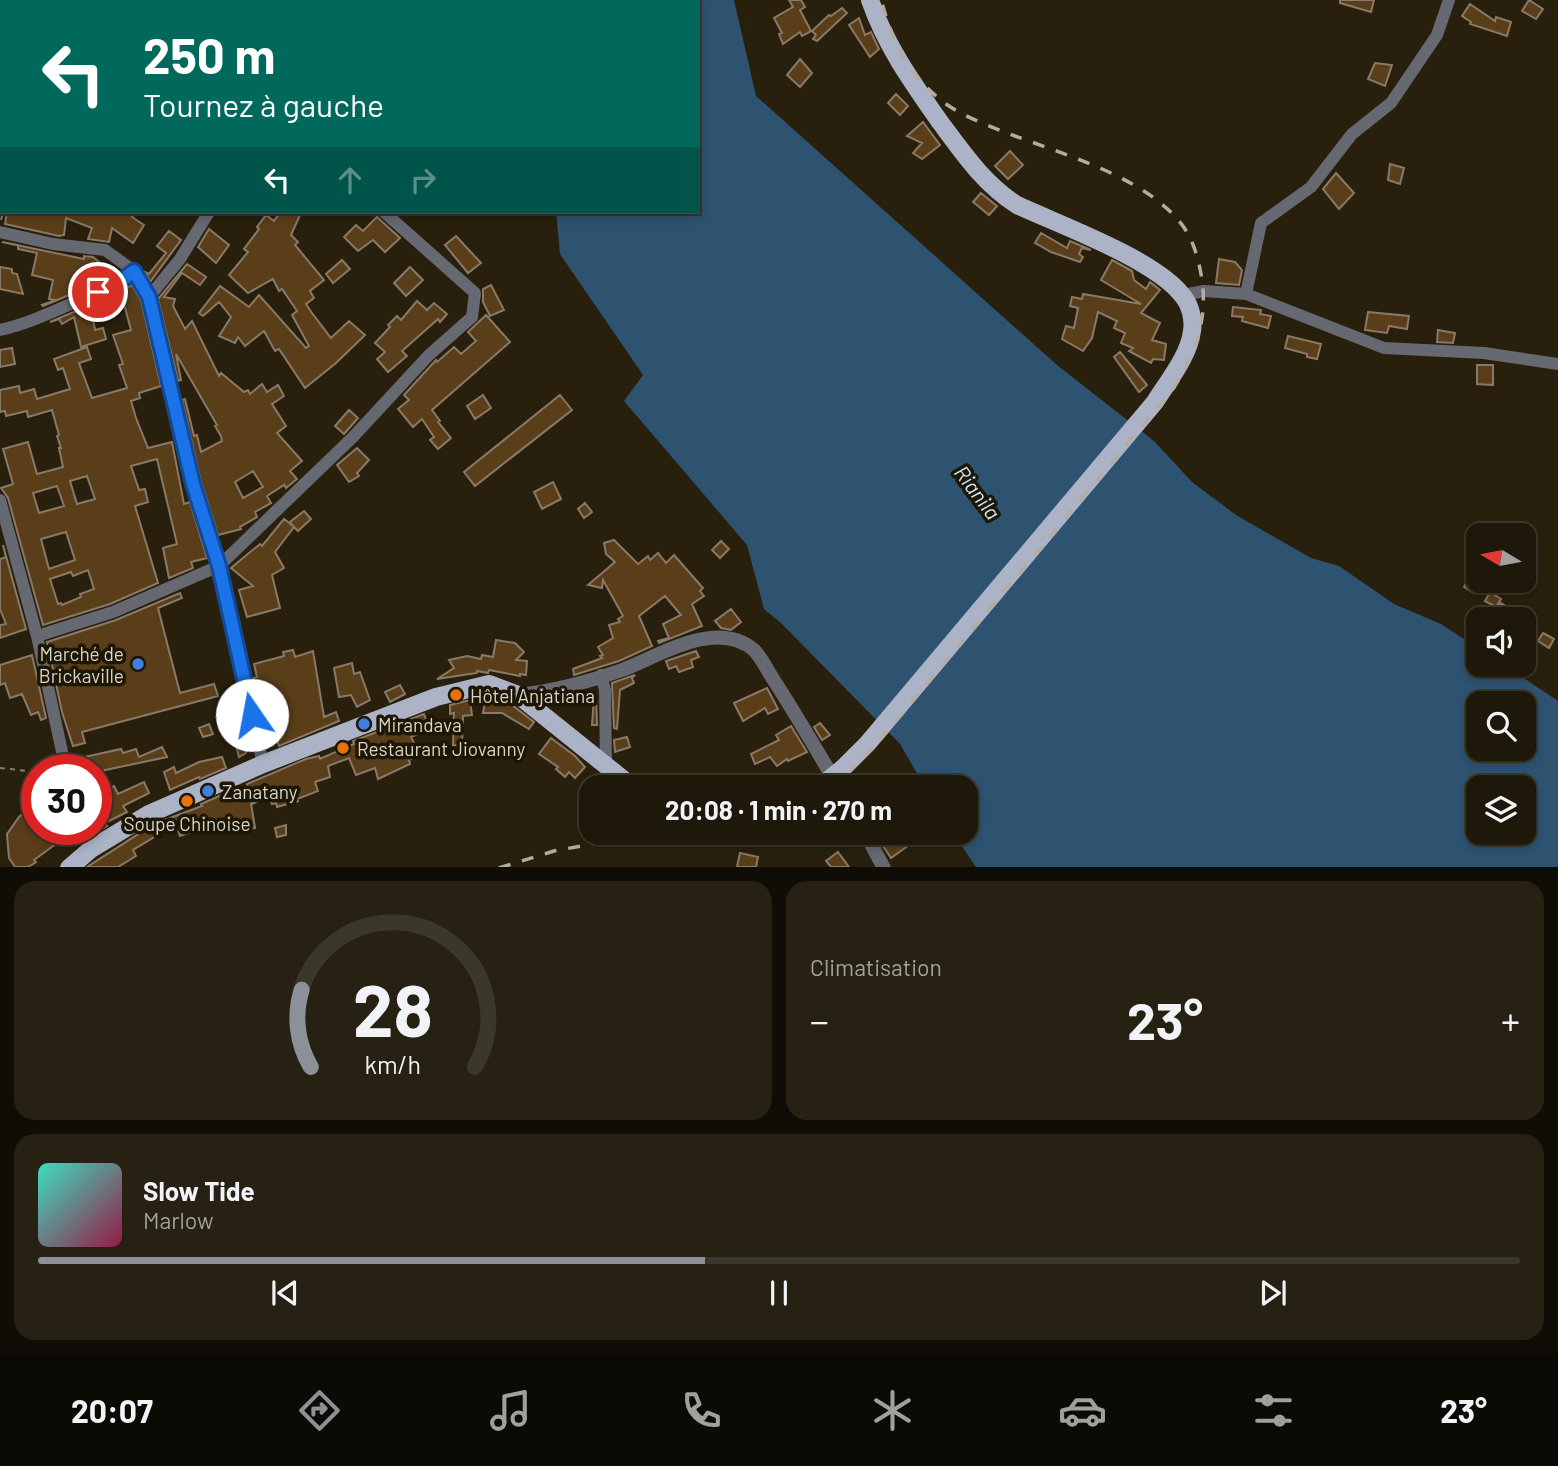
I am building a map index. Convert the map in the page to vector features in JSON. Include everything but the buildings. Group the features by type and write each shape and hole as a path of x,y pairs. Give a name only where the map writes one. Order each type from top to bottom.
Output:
{"main road":[{"path":"836,775 868,743 1155,402 1182,358 1192,331 1191,311 1182,295 1144,264 1017,205 998,193 962,152 901,67 886,41 870,0"},
{"path":"69,867 91,849 149,814 263,764 436,697 489,684 518,695 619,775"}],"street":[{"path":"1246,294 1261,223 1311,187 1352,134 1391,103 1437,35 1449,0"},
{"path":"149,297 180,259 208,214"},
{"path":"37,636 113,612 219,566 353,437 429,355 472,317 475,293 386,214"},
{"path":"0,232 53,244 106,250 134,271 149,297 193,484 219,566 263,764"},
{"path":"0,330 26,324 98,292 111,289 134,271"},
{"path":"1182,295 1204,291 1246,294 1384,348 1484,353 1558,364"},
{"path":"0,500 37,636 63,754"},
{"path":"518,695 554,691 622,670 666,649 693,641 722,638 754,650 802,723 821,775"},
{"path":"601,675 605,690 606,764"},
{"path":"90,845 91,849"},
{"path":"872,845 884,867"}],"path":[{"path":"0,768 21,770"}],"water":[{"name":"Rianila","path":"700,0 734,0 756,96 1057,365 1154,441 1192,482 1236,515 1311,558 1339,566 1394,604 1441,624 1466,640 1466,677 1522,677 1558,701 1558,867 976,867 961,845 978,845 978,775 918,775 900,744 764,609 747,545 624,401 643,375 560,254 556,214 700,214"}],"railway":[{"path":"846,775 874,747 1173,389 1194,348 1203,305 1201,274 1195,251 1185,229 1170,212 1131,183 1084,161 987,125 943,102 920,80 903,56 881,0"},
{"path":"502,867 554,851 586,845"}],"place":[{"name":"Marché de Brickaville","path":"138,664"},
{"name":"Hôtel Anjatiana","path":"456,695"},
{"name":"Mirandava","path":"364,724"},
{"name":"Restaurant Jiovanny","path":"343,748"},
{"name":"Zanatany","path":"208,791"},
{"name":"Soupe Chinoise","path":"187,801"}],"route":[{"path":"98,292 111,289 134,271 149,297 193,484 219,566 252,715"}]}
